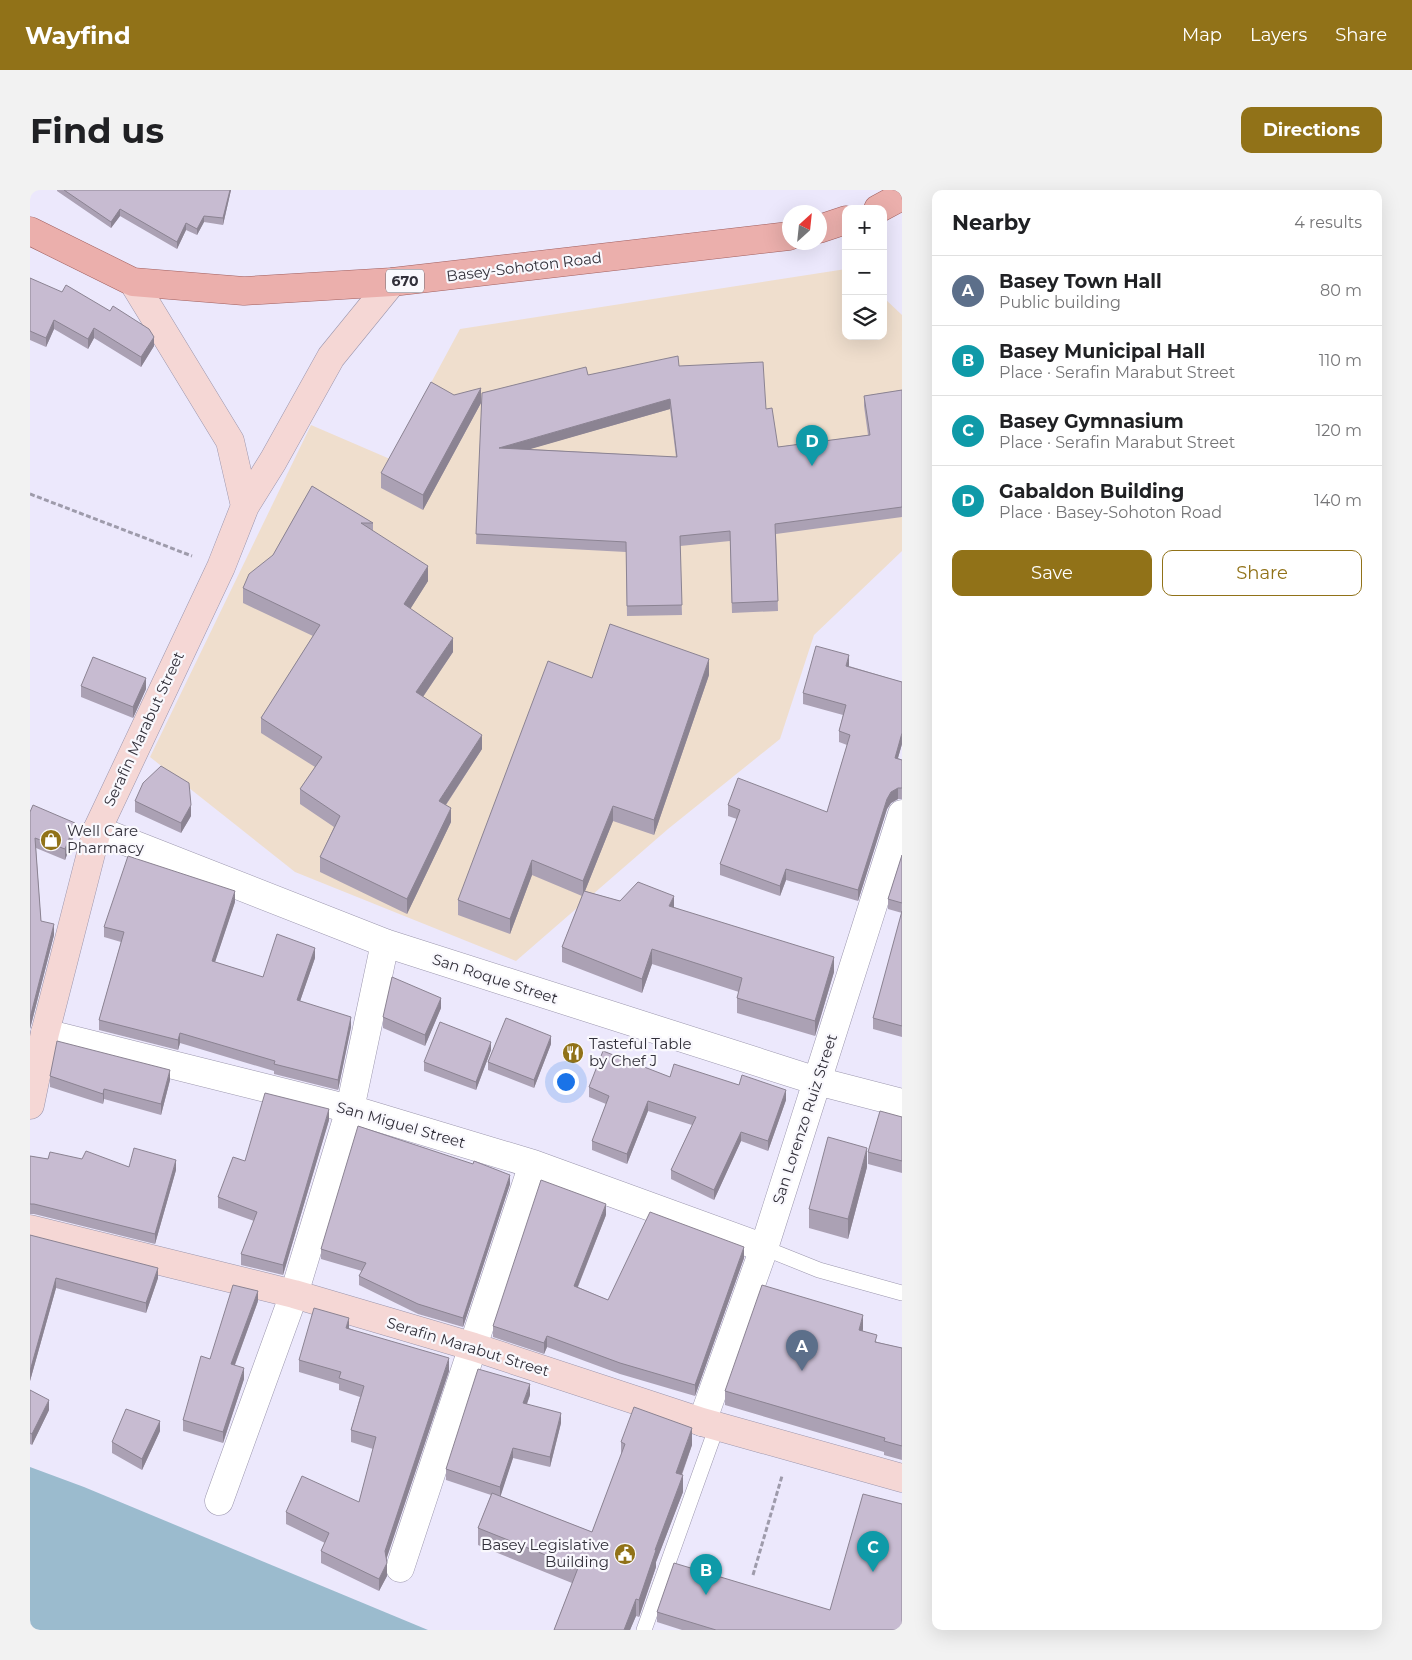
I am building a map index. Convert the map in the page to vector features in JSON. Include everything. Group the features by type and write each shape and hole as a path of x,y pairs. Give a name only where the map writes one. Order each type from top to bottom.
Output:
{"main road":[{"path":"827,227 842,221"},
{"name":"Basey-Sohoton Road","path":"30,231 133,282 244,291 392,282 782,237"}],"street":[{"path":"133,282 230,441 244,506"},
{"name":"Serafin Marabut Street","path":"30,1105 38,1032 97,830 221,567 244,506 273,461 331,357 392,282"},
{"name":"San Lorenzo Ruiz Street","path":"710,1424 902,814"},
{"name":"San Roque Street","path":"97,830 385,944 817,1081 902,1102"},
{"path":"219,1501 294,1294 350,1109 385,944"},
{"name":"San Miguel Street","path":"38,1032 350,1109 533,1164 764,1248"},
{"path":"400,1568 533,1164"},
{"name":"Serafin Marabut Street","path":"30,1229 294,1294 474,1347 710,1424 902,1478"}],"lane":[{"path":"764,1248 819,1270 902,1292"},
{"path":"644,1630 710,1424"}],"path":[{"path":"30,494 221,567"},
{"path":"752,1575 791,1447"}],"shaded area":[{"path":"842,270 842,340 887,340 887,301 902,315 902,551 814,635 780,739 668,829 516,961 295,872 150,757 311,425 390,459 460,329"}],"water":[{"path":"30,1467 84,1487 428,1630 30,1630"}],"building":[{"path":"64,190 230,190 223,218 204,216 197,229 186,223 177,242 120,209 111,222"},
{"path":"30,278 62,292 66,285 110,311 113,306 149,329 154,337 141,357 94,328 88,339 54,320 46,338 30,331"},
{"path":"678,356 679,366 763,362 766,409 772,408 778,447 870,435 864,396 902,390 902,507 775,524 778,601 732,603 730,531 680,536 682,605 627,606 626,542 476,534 482,393 586,367 588,375","holes":["670,399 677,457 499,448"]},
{"path":"431,382 454,395 481,388 423,495 381,473"},
{"path":"312,486 373,523 361,523 428,566 404,604 453,638 416,692 482,735 439,801 451,808 407,899 320,857 340,816 300,789 322,757 261,718 320,625 243,588 249,574 273,555"},
{"path":"610,624 709,659 654,820 613,806 583,881 532,860 510,919 458,900 548,661 592,678"},
{"path":"816,646 849,655 846,666 902,682 902,733 895,758 902,760 902,788 891,792 887,799 858,890 786,869 780,886 720,864 740,810 728,805 738,778 827,812 850,735 839,731 846,705 803,693"},
{"path":"93,657 146,678 133,707 81,686"},
{"path":"161,766 189,783 191,805 181,823 135,801 143,783"},
{"path":"33,805 75,823 65,849 35,838 41,921 54,924 30,1018 30,812"},
{"path":"902,855 902,903 888,899"},
{"path":"128,856 235,891 212,961 263,977 277,934 315,948 297,1000 351,1017 338,1080 274,1064 275,1061 180,1033 178,1040 99,1020 124,932 104,927"},
{"path":"638,882 674,896 669,906 834,957 815,1021 737,998 742,978 652,949 642,979 562,947 584,891 620,901"},
{"path":"902,911 902,1026 873,1018"},
{"path":"392,977 441,998 425,1035 383,1017"},
{"path":"506,1018 551,1036 534,1080 488,1062"},
{"path":"440,1022 491,1042 476,1082 424,1062"},
{"path":"57,1041 170,1070 161,1104 104,1089 103,1094 50,1076"},
{"path":"603,1051 670,1077 674,1064 739,1085 742,1075 786,1090 768,1141 741,1132 714,1190 671,1170 696,1117 648,1101 627,1154 592,1141 609,1096 589,1087"},
{"path":"265,1093 329,1109 283,1265 241,1254 257,1212 218,1197 233,1157 245,1161"},
{"path":"880,1111 902,1117 902,1161 868,1152"},
{"path":"358,1126 473,1164 474,1161 510,1175 463,1318 418,1304 359,1276 366,1263 321,1249"},
{"path":"828,1137 867,1148 848,1219 809,1209"},
{"path":"134,1148 176,1160 155,1234 30,1204 30,1156 48,1159 50,1152 82,1159 86,1151 129,1167"},
{"path":"541,1180 606,1204 574,1286 608,1300 650,1212 744,1247 695,1385 620,1363 547,1336 544,1343 493,1326"},
{"path":"30,1235 158,1268 146,1303 56,1278 30,1371"},
{"path":"233,1285 258,1291 231,1364 244,1368 223,1432 183,1420 201,1356 210,1359"},
{"path":"762,1285 863,1315 859,1330 877,1335 875,1342 902,1348 902,1446 884,1441 885,1438 725,1391"},
{"path":"314,1308 349,1318 346,1328 449,1358 385,1551 387,1563 379,1579 321,1551 329,1533 286,1512 302,1476 359,1502 376,1437 351,1430 364,1386 339,1378 341,1372 299,1360"},
{"path":"478,1369 530,1384 523,1403 561,1413 550,1457 513,1448 500,1487 446,1469"},
{"path":"30,1390 49,1400 32,1434 30,1433"},
{"path":"634,1407 692,1428 676,1473 683,1475 655,1550 639,1600 636,1599 624,1630 554,1630 578,1568 478,1528 492,1493 592,1532 625,1444 621,1442"},
{"path":"126,1409 160,1421 142,1459 112,1442"},
{"path":"863,1494 902,1504 902,1630 716,1630 657,1612 674,1563 830,1610"}],"place":[{"name":"Gabaldon Building","path":"812,466"},
{"name":"Well Care Pharmacy","path":"51,840"},
{"name":"Tasteful Table by Chef J","path":"573,1053"},
{"name":"Basey Town Hall","path":"802,1371"},
{"name":"Basey Legislative Building","path":"625,1554"},
{"name":"Basey Gymnasium","path":"873,1572"},
{"name":"Basey Municipal Hall","path":"706,1595"}]}
